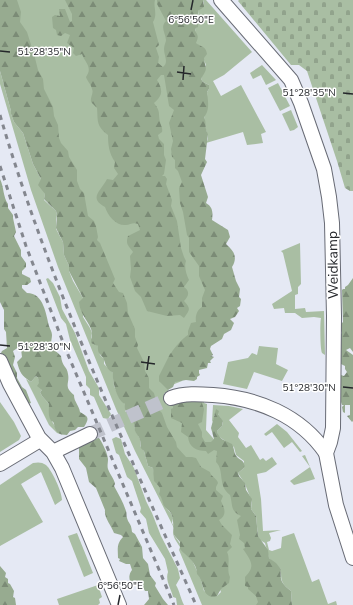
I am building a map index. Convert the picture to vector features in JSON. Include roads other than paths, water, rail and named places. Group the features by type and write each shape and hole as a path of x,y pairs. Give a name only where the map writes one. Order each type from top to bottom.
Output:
{"street":[{"name":"Weidkamp","path":"221,0 291,80 301,103 324,169 330,197 332,220 334,316 333,428 326,453 336,505 353,558"},
{"path":"0,361 10,384 40,440 53,452 62,468 119,605"},
{"path":"171,398 184,394 210,394 242,399 261,405 280,412 296,422 312,436 326,453"},
{"path":"53,452 90,434"},
{"path":"0,464 40,440"}],"tunnel":[{"path":"90,434 171,398"}],"railway":[{"path":"0,115 41,240 65,302 116,424 196,605"},
{"path":"0,166 26,246 66,350 174,605"}]}
